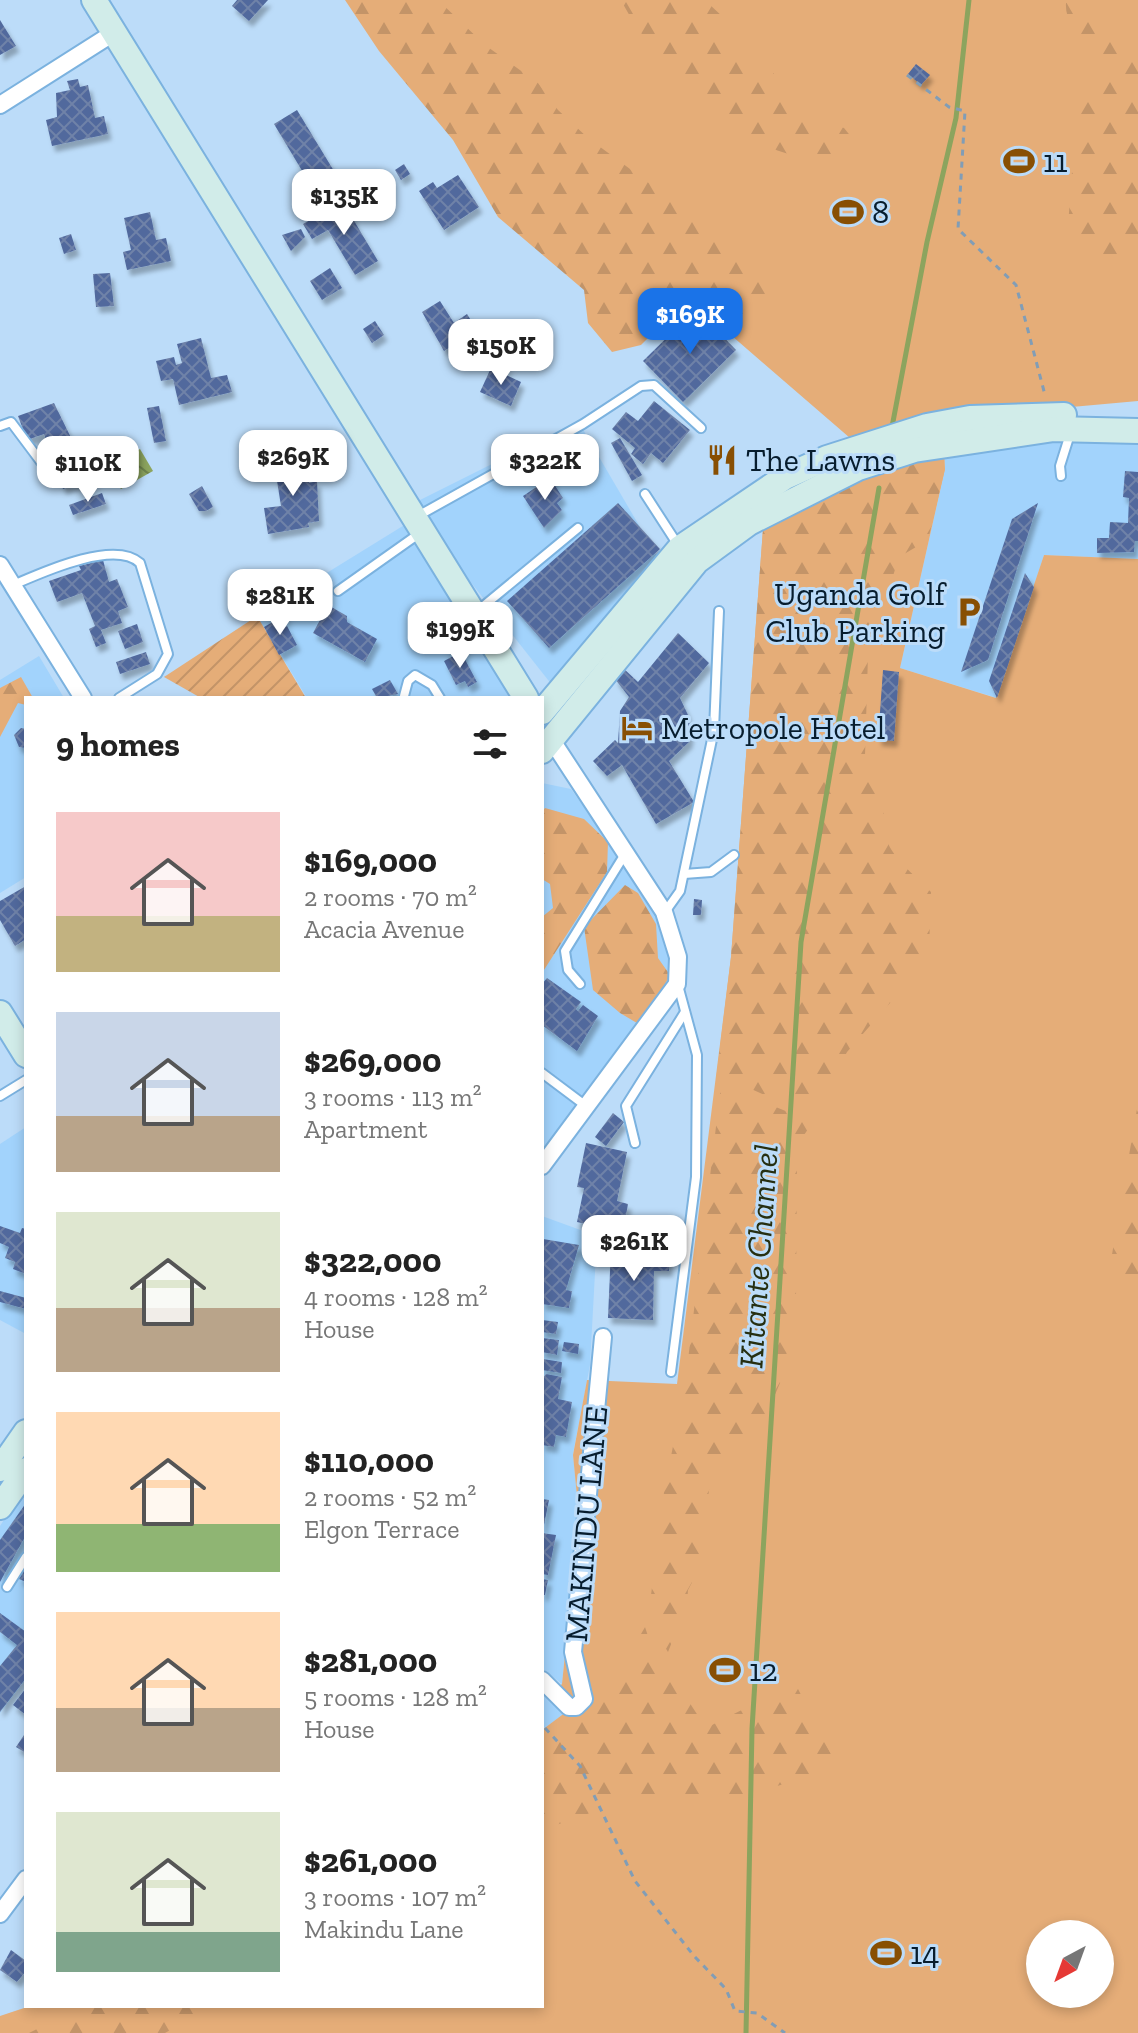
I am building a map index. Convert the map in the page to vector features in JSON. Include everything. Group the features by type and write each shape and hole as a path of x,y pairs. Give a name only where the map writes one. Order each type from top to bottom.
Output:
{"main road":[{"path":"94,0 525,696"},
{"path":"544,710 688,554 785,477 827,458 885,438 955,421 1138,414"},
{"path":"545,738 688,554 858,468 914,450 961,441 1072,430 1138,431"},
{"path":"0,1013 24,1052"},
{"path":"0,1469 24,1435"},
{"path":"0,1507 24,1473"}],"street":[{"path":"0,105 115,32"},
{"path":"0,565 82,696"},
{"path":"544,1163 677,984 678,957 664,912 545,738"},
{"name":"MAKINDU LANE","path":"544,1682 569,1707 576,1707 584,1699 573,1652 603,1337"},
{"path":"0,1914 24,1882"}],"lane":[{"path":"338,591 419,524 641,386 654,385 701,428"},
{"path":"0,426 11,422 53,478"},
{"path":"1061,476 1060,466 1072,430"},
{"path":"645,494 688,554"},
{"path":"475,614 578,528"},
{"path":"13,585 66,562 126,555 140,563 168,654 157,674 122,696"},
{"path":"664,912 680,891 714,730 719,611"},
{"path":"404,696 408,681 415,675 432,685 439,696"},
{"path":"580,984 568,970 565,951 626,853"},
{"path":"684,874 711,872 734,855"},
{"path":"671,1372 696,1177 697,1055 677,984"},
{"path":"635,1143 626,1106 685,1012"},
{"path":"544,1074 586,1106"},
{"path":"0,1096 24,1081"},
{"path":"7,1587 24,1560"}],"path":[{"path":"907,75 949,107 965,111 958,229 1016,285 1050,415"},
{"path":"545,1728 580,1766 635,1881 694,1956 726,1989 735,2011 757,2013 785,2033"}],"shaded area":[{"path":"578,421 661,563 552,685 469,580 418,501"},
{"name":"Uganda Golf Club Parking","path":"1138,435 1138,559 1044,555 997,698 900,668 945,469 944,446"},
{"path":"406,524 515,696 306,696 257,616"},
{"path":"39,656 63,696 24,696 24,878 0,893 0,680"},
{"path":"544,783 571,789 661,923 671,950 672,966 665,994 544,1156"},
{"path":"24,1128 24,1333 0,1320 0,1144"},
{"path":"544,1217 597,1236 590,1365 573,1454 579,1517 562,1684 544,1670"},
{"path":"24,1489 24,1682 0,1713 0,1526"},
{"path":"544,1689 571,1709 544,1729"}],"green space":[{"path":"345,0 438,0 485,45 538,83 558,110 588,138 729,242 773,287 763,316 748,320 713,299 687,299 641,345 612,352 588,323 584,290 498,217 453,140 379,51"},
{"path":"413,0 1138,0 1138,401 906,422 850,438 717,323 503,153"},
{"path":"616,0 708,3 724,18 726,39 766,64 807,115 844,128 857,144 849,157 815,159 781,152 748,136 717,115 688,89 662,61 623,4"},
{"path":"1075,0 1119,36 1138,64 1138,251 1129,251 1103,264 1084,259 1067,237 1079,119 1098,74 1093,56 1070,23 1066,3"},
{"path":"944,446 945,469 928,540 899,557 868,655 865,755 888,781 883,819 888,844 904,866 931,892 929,949 897,995 847,1052 814,1117 749,1088 716,1080 731,957 764,516"},
{"path":"945,469 900,668 996,698 1044,555 1138,559 1138,2033 0,2033 0,2016 24,2008 544,2008 544,1728 570,1709 551,1694 562,1684 579,1517 573,1455 587,1380 677,1384 731,957 764,516"},
{"path":"257,616 305,696 197,696 164,677"},
{"path":"21,677 32,696 24,696 24,704 18,703 0,737 0,688"},
{"path":"544,809 584,819 608,842 607,872 544,970 544,915 553,908 550,884 544,880"},
{"path":"625,885 638,893 656,924 658,958 670,975 642,1026 620,1013 593,990 584,927"},
{"path":"721,1085 813,1122 797,1145 796,1299 783,1376 759,1432 717,1467 709,1490 698,1571 688,1590 687,1604 668,1652 648,1619 664,1492 685,1385"},
{"path":"1138,1103 1138,1293 1109,1272"},
{"path":"642,1618 650,1642 706,1728 795,1683 838,1768 726,1801 641,1795 544,1829 544,1740 579,1715 581,1701 637,1667"},
{"path":"79,2008 209,2008 165,2033 29,2033"}],"water":[{"path":"140,449 153,471 121,489 106,467"}],"building":[{"path":"237,0 268,0 249,21 232,6"},
{"path":"0,20 16,46 0,55"},
{"path":"916,64 930,75 921,85 908,74"},
{"path":"78,79 80,87 88,85 95,118 104,116 108,134 52,146 46,120 57,117 56,93 70,90 67,81"},
{"path":"297,110 340,181 304,202 292,182 304,174 274,124"},
{"path":"404,164 410,174 401,180 395,170"},
{"path":"458,175 479,207 444,230 419,191 433,182 437,188"},
{"path":"337,204 345,217 350,214 378,261 355,275 328,230 312,239 303,224"},
{"path":"150,212 156,240 166,238 171,261 127,270 123,252 131,250 124,218"},
{"path":"301,229 305,237 291,251 282,235"},
{"path":"71,234 76,250 64,254 59,238"},
{"path":"330,268 342,288 322,300 310,281"},
{"path":"110,273 114,306 96,307 93,274"},
{"path":"440,301 454,323 467,314 477,330 444,351 422,312"},
{"path":"696,309 736,350 683,402 643,361"},
{"path":"375,321 384,335 372,343 363,329"},
{"path":"201,338 211,378 227,375 232,392 179,405 173,379 161,381 156,361 174,357 176,365 182,363 177,344"},
{"path":"491,368 521,382 511,406 480,392"},
{"path":"654,401 690,430 663,463 651,453 643,464 631,454 635,448 612,429 626,412 638,421"},
{"path":"54,403 79,454 54,463 44,434 27,440 18,416"},
{"path":"159,406 166,441 154,443 147,408"},
{"path":"620,438 642,475 632,481 611,443"},
{"path":"566,441 577,460 557,472 545,454"},
{"path":"305,457 309,483 317,481 319,521 308,523 309,527 268,534 264,508 281,506 274,462"},
{"path":"91,464 95,476 63,489 58,476"},
{"path":"1125,471 1138,472 1138,541 1135,541 1134,552 1097,553 1097,538 1109,538 1110,522 1128,523 1129,498 1123,497"},
{"path":"550,478 563,498 557,503 562,510 544,528 523,496"},
{"path":"202,486 213,507 206,511 199,511 189,494"},
{"path":"102,493 106,504 73,515 69,505"},
{"path":"618,503 660,549 549,648 507,601"},
{"path":"1038,503 988,660 961,672 1012,519"},
{"path":"103,560 109,582 117,579 128,607 118,611 122,623 101,630 106,643 96,647 89,629 95,626 82,593 57,602 49,581 81,570 79,566"},
{"path":"1025,573 1034,587 997,698 989,681"},
{"path":"328,605 347,616 347,622 377,639 365,662 313,633"},
{"path":"278,619 282,629 287,626 297,645 279,655 264,627"},
{"path":"137,624 143,642 125,649 118,631"},
{"name":"Metropole Hotel","path":"678,633 709,663 680,698 688,715 686,722 691,724 689,742 669,761 694,802 656,824 622,765 607,776 593,761 615,740 618,743 620,711 629,697 615,679 622,667 638,682"},
{"path":"146,652 150,664 120,674 116,662"},
{"path":"461,652 477,682 468,687 465,681 456,685 444,661"},
{"path":"883,670 899,672 894,741 878,740"},
{"path":"390,680 398,694 376,696 372,689"},
{"path":"24,729 24,748 19,747 14,735"},
{"path":"24,887 24,940 15,946 0,920 0,901"},
{"path":"694,899 702,900 701,915 693,915"},
{"path":"547,978 581,1002 576,1009 578,1011 583,1005 598,1016 577,1051 544,1026 544,982"},
{"path":"613,1113 624,1122 606,1146 595,1137"},
{"path":"586,1143 627,1152 617,1201 628,1204 623,1232 577,1222 584,1188 577,1187"},
{"path":"0,1226 20,1233 24,1228 24,1273 13,1269 15,1262 5,1258 9,1247 0,1243"},
{"path":"544,1239 579,1245 566,1290 572,1291 569,1308 544,1304"},
{"path":"611,1249 670,1252 669,1271 654,1271 653,1320 608,1318"},
{"path":"0,1291 24,1297 24,1308 0,1302"},
{"path":"544,1320 558,1322 556,1334 544,1332"},
{"path":"544,1338 559,1340 557,1355 544,1352"},
{"path":"564,1342 579,1344 578,1354 562,1351"},
{"path":"544,1359 562,1362 561,1373 544,1370"},
{"path":"546,1374 562,1377 558,1399 572,1402 566,1437 556,1435 554,1447 544,1445"},
{"path":"544,1499 549,1500 544,1525"},
{"path":"24,1506 24,1539 0,1582 0,1540"},
{"path":"544,1533 556,1535 548,1575 544,1574"},
{"path":"0,1613 24,1631 24,1681 0,1712 0,1666 17,1645 0,1632"},
{"path":"24,1691 24,1713 13,1705"},
{"path":"24,1735 24,1752 16,1747"},
{"path":"11,1950 24,1960 24,1973 17,1982 0,1970"}],"waterway":[{"name":"Kitante Channel","path":"892,427 927,242 956,118 969,0"},
{"name":"Kitante Channel","path":"746,2033 752,1729 801,942 879,488"}],"place":[{"name":"11","path":"1019,161"},
{"name":"8","path":"848,212"},
{"name":"The Lawns","path":"722,460"},
{"name":"Uganda Golf Club Parking","path":"969,612"},
{"name":"Metropole Hotel","path":"637,728"},
{"name":"12","path":"725,1670"},
{"name":"14","path":"886,1953"}]}
